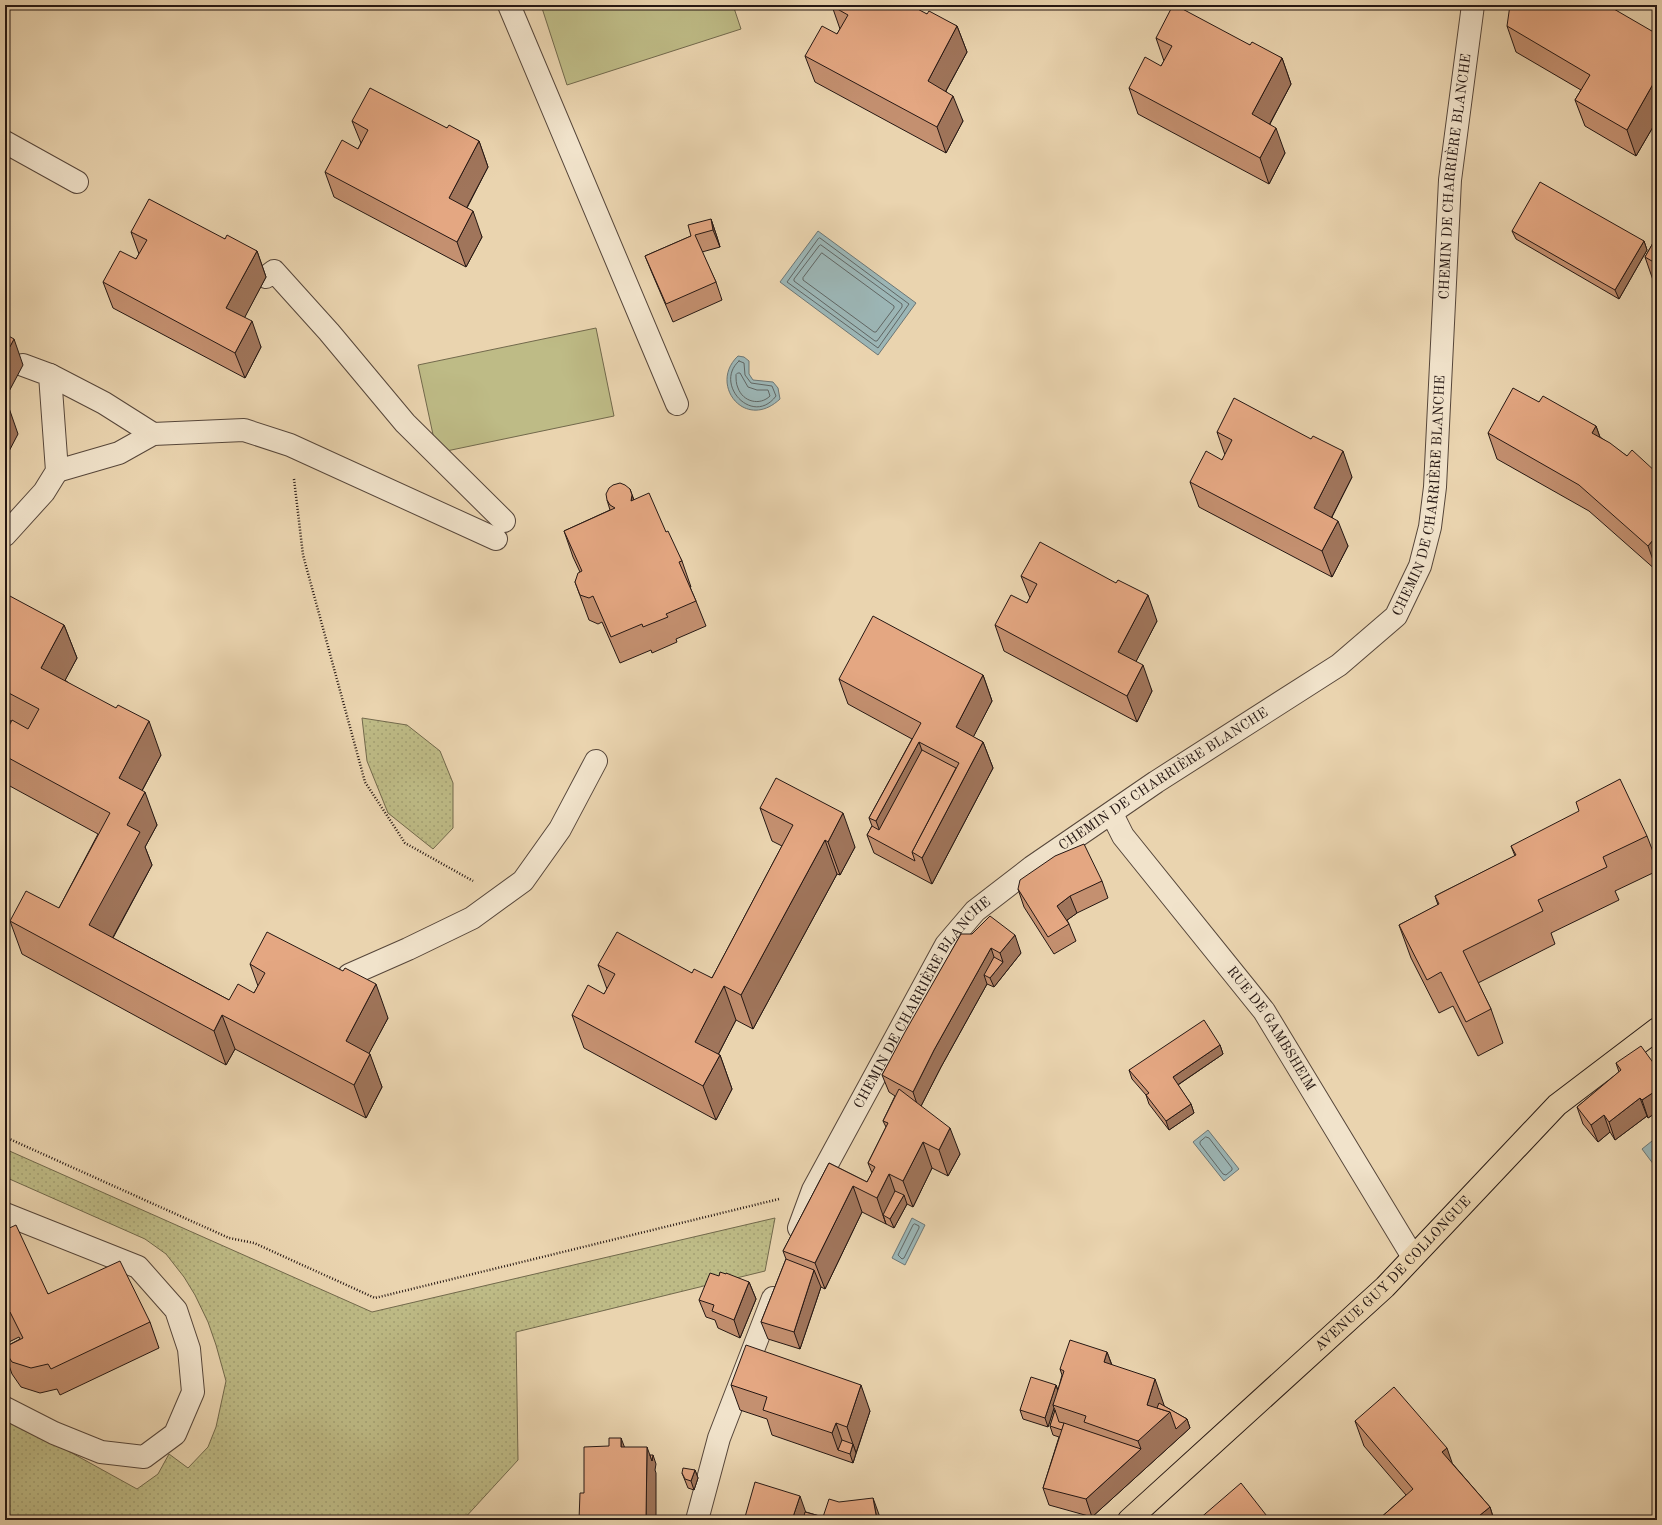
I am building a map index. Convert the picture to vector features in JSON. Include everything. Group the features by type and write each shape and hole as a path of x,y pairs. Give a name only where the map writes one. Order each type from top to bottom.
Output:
{"main road":[{"name":"AVENUE GUY DE COLLONGUE","path":"1129,1520 1385,1286 1557,1105 1657,1029"}],"street":[{"path":"509,5 677,404"},
{"name":"CHEMIN DE CHARRIÈRE BLANCHE","path":"791,1250 813,1190 946,945 975,911 1032,867 1112,814 1156,782 1339,665 1396,616 1420,566 1430,528 1434,487 1450,180 1473,5"},
{"path":"5,142 77,182"},
{"path":"57,471 119,453 153,434 244,430 290,445 500,530 405,423 329,332 274,271 266,277"},
{"path":"23,365 50,375 104,403 153,434"},
{"path":"5,535 44,492 57,471 50,375"},
{"path":"350,975 472,918 522,881 560,829 596,761"},
{"name":"RUE DE GAMBSHEIM","path":"1112,814 1123,836 1264,1011 1413,1257"},
{"path":"5,1214 138,1267 176,1310 189,1349 193,1392 175,1434 144,1457 101,1452 54,1433 5,1408"},
{"path":"697,1520 719,1438 780,1280"}],"path":[{"path":"290,445 303,555 365,782 405,843 502,896"},
{"path":"5,1137 229,1238 254,1243 375,1298 813,1190"}],"shaded area":[{"path":"541,5 733,5 741,29 567,85"},
{"path":"596,328 614,416 437,453 418,365"},
{"path":"362,718 407,725 440,751 453,783 453,828 433,849 388,813 367,761"},
{"path":"5,1149 372,1312 775,1218 765,1271 516,1332 518,1460 463,1520 6,1520 5,1416 137,1489 158,1474 169,1454 188,1468 208,1447 216,1427 226,1381 208,1322 195,1295 184,1277 166,1254 145,1239 5,1177"}],"water":[{"path":"818,231 916,303 878,355 780,282"},
{"path":"738,356 744,357 749,361 749,374 753,380 773,382 778,388 780,399 767,408 754,410 743,407 735,400 729,391 727,379 730,367"},
{"path":"1208,1130 1239,1169 1224,1181 1193,1142"},
{"path":"1657,1137 1657,1162 1654,1165 1642,1149"},
{"path":"912,1218 925,1225 905,1265 892,1258"}],"building":[{"path":"910,5 927,14 929,11 957,26 928,81 953,96 937,127 805,56 822,26 837,34 848,15 832,6"},
{"path":"1173,5 1250,45 1252,42 1282,58 1252,114 1276,128 1260,158 1129,88 1145,57 1161,66 1172,46 1156,38"},
{"path":"1510,5 1607,5 1657,34 1657,77 1627,130 1575,100 1590,75 1507,26"},
{"path":"370,88 447,128 449,125 479,141 449,198 473,211 457,242 325,172 342,140 358,149 368,130 352,121"},
{"path":"1540,182 1644,241 1615,290 1512,231"},
{"path":"149,199 225,239 227,235 257,251 226,308 252,321 235,353 103,282 120,251 136,259 147,240 131,232"},
{"path":"711,219 713,230 695,235 716,282 666,304 645,256 691,236 688,225"},
{"path":"1657,236 1657,264 1645,257"},
{"path":"5,334 14,339 5,356"},
{"path":"1513,388 1539,402 1543,396 1596,426 1592,433 1610,443 1627,456 1632,450 1657,473 1657,535 1648,546 1579,485 1488,433"},
{"path":"1234,398 1311,439 1313,436 1343,451 1314,508 1338,521 1322,551 1190,482 1206,451 1222,460 1232,440 1217,432"},
{"path":"5,406 9,408 5,415"},
{"path":"620,483 630,489 632,495 631,501 649,493 666,532 668,531 682,561 679,562 696,601 666,614 668,617 643,627 642,624 611,637 593,596 589,598 580,595 575,582 578,573 582,571 564,531 615,508 610,505 606,494 609,488"},
{"path":"1040,542 1116,583 1118,580 1148,595 1118,652 1143,665 1127,696 995,625 1011,595 1027,603 1037,584 1021,576"},
{"path":"8,595 64,625 41,668 116,708 118,705 149,721 119,778 145,792 127,825 140,832 89,925 229,1000 238,984 254,993 265,973 250,964 267,932 343,971 345,968 376,984 346,1041 370,1054 354,1085 222,1015 214,1031 10,921 26,891 59,908 110,813 5,756 5,734 12,720 28,729 39,709 5,691 5,600"},
{"path":"873,616 983,675 956,727 983,742 922,858 912,852 959,763 919,742 876,821 869,818 921,723 839,679"},
{"path":"922,750 956,768 912,852 915,861 867,835 872,826 879,830"},
{"path":"776,778 843,813 828,842 825,840 741,995 724,986 695,1042 720,1055 703,1086 572,1015 588,985 604,994 615,974 598,965 617,932 692,973 694,969 712,978 793,825 760,808"},
{"path":"1620,779 1647,836 1603,857 1607,867 1538,900 1543,911 1463,951 1491,1009 1466,1022 1441,972 1427,980 1399,925 1439,904 1435,896 1516,855 1511,846 1579,811 1576,802"},
{"path":"1084,844 1102,881 1070,896 1057,906 1069,924 1048,937 1018,889 1020,880 1055,856"},
{"path":"990,916 1015,935 1000,953 991,948 934,1050 913,1092 882,1075 961,934 972,934"},
{"path":"994,957 1003,962 990,978 984,975"},
{"path":"1204,1020 1220,1045 1173,1077 1191,1104 1166,1121 1146,1095 1149,1093 1129,1070"},
{"path":"1641,1046 1657,1068 1657,1090 1642,1100 1640,1098 1609,1122 1604,1115 1591,1125 1577,1107 1621,1070 1616,1063"},
{"path":"899,1089 950,1128 939,1150 923,1142 903,1181 889,1174 877,1198 853,1186 815,1263 783,1251 829,1163 867,1182 875,1167 868,1163 888,1123 883,1121"},
{"path":"895,1191 904,1195 890,1219 883,1215"},
{"path":"16,1225 48,1294 120,1261 150,1322 51,1369 48,1364 31,1368 12,1362 5,1351 5,1347 23,1338 10,1312 5,1314 5,1230"},
{"path":"786,1259 814,1270 794,1332 761,1322"},
{"path":"720,1272 749,1282 734,1320 712,1311 714,1305 699,1300 710,1273 719,1276"},
{"path":"1070,1340 1107,1352 1104,1362 1155,1379 1147,1405 1170,1412 1138,1441 1084,1422 1086,1416 1053,1405 1064,1371 1060,1369"},
{"path":"746,1345 861,1385 847,1427 836,1423 832,1433 763,1410 767,1397 731,1385"},
{"path":"1031,1377 1056,1385 1045,1418 1020,1410"},
{"path":"1394,1387 1447,1448 1442,1452 1490,1507 1474,1520 1378,1520 1413,1489 1355,1421"},
{"path":"1159,1403 1187,1419 1176,1429 1170,1412 1157,1408"},
{"path":"1055,1410 1059,1422 1064,1423 1062,1430 1050,1426"},
{"path":"1064,1423 1141,1449 1086,1499 1043,1488"},
{"path":"609,1438 621,1438 621,1447 647,1447 646,1520 579,1520 580,1493 584,1493 584,1447 609,1446"},
{"path":"842,1440 853,1444 850,1454 838,1450"},
{"path":"683,1468 695,1470 691,1481 685,1479 682,1473"},
{"path":"755,1482 800,1496 792,1520 754,1520 745,1517"},
{"path":"1241,1483 1270,1520 1198,1520"},
{"path":"873,1498 877,1520 803,1520 805,1512 823,1517 829,1499 839,1502"}]}
